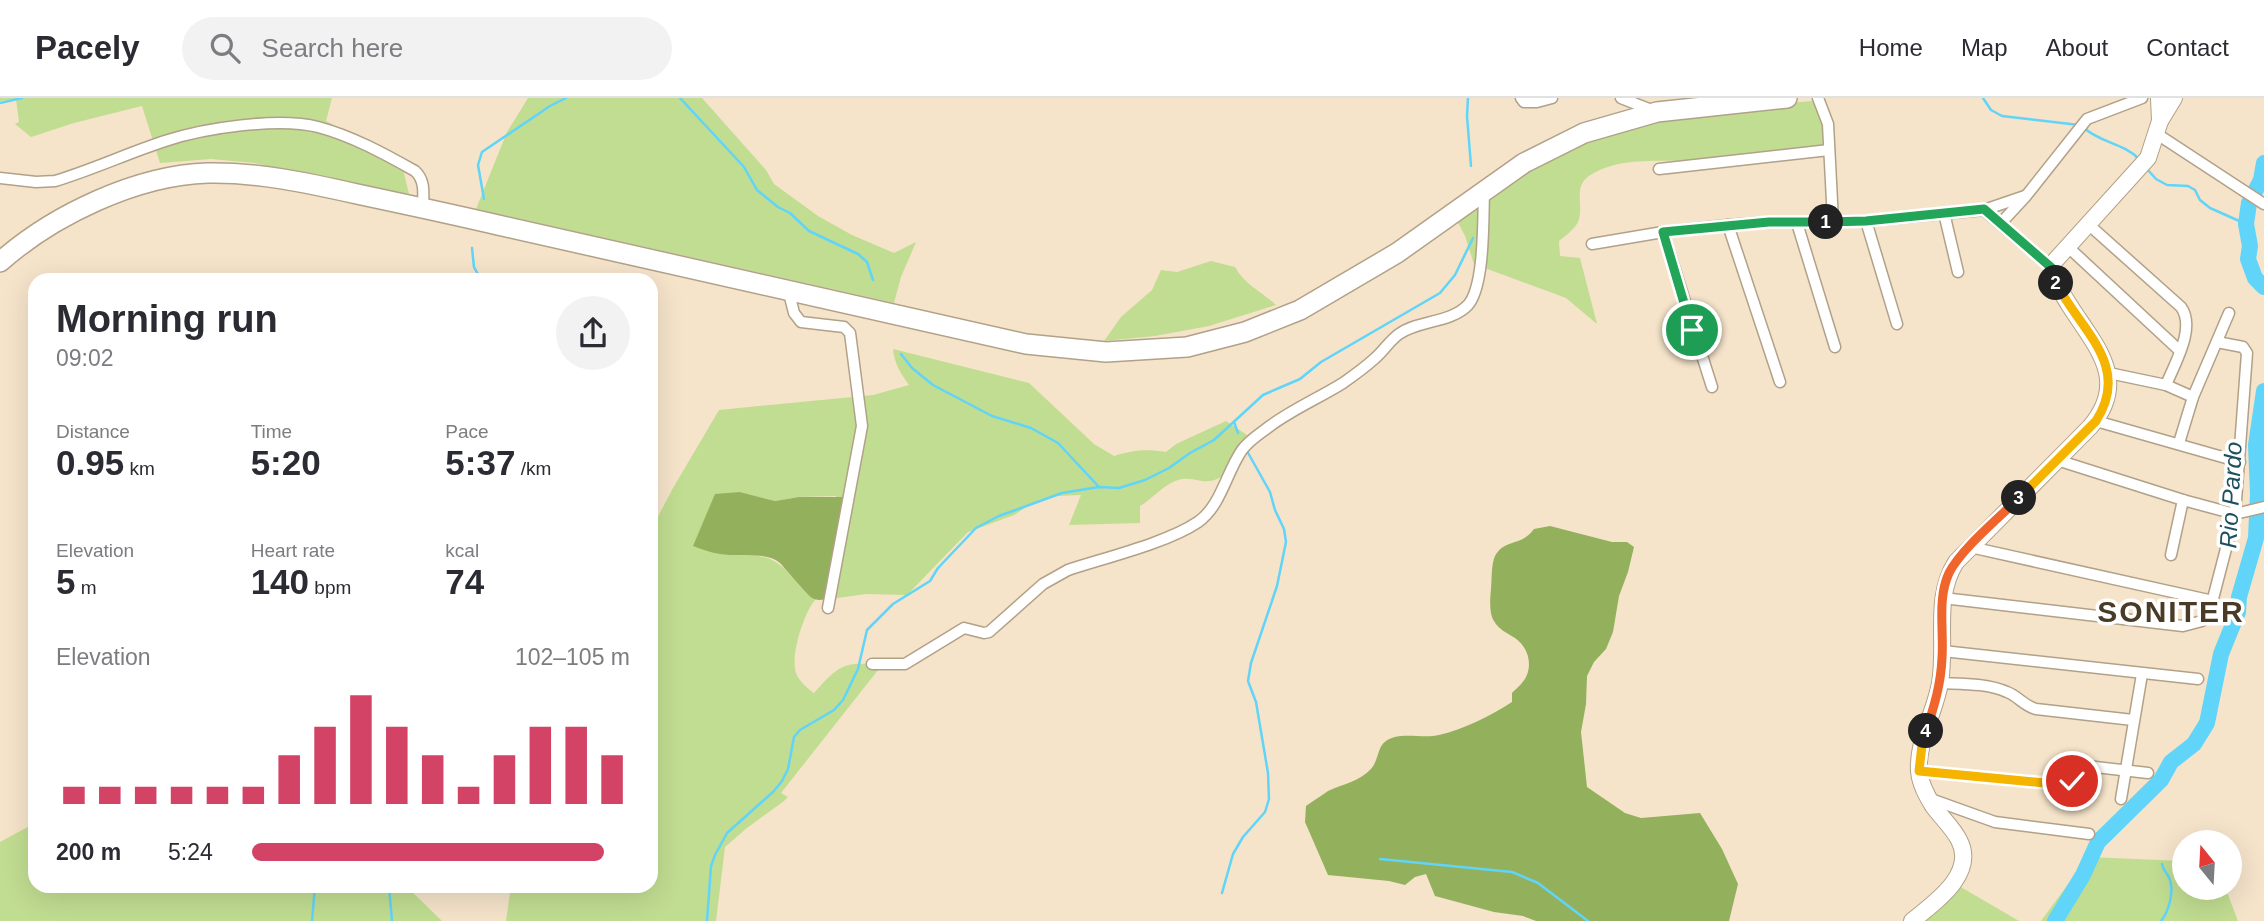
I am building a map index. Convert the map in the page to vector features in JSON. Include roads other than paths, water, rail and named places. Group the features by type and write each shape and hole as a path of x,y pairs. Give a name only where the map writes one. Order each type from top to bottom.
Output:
{"highway":[{"path":"0,262 19,245 64,217 113,194 163,178 208,173 267,176 423,208 1026,344 1106,352 1187,347 1245,332 1300,310 1397,253 1524,163 1555,145 1584,133 1657,112 1787,98"}],"street":[{"path":"1521,98 1524,102 1537,102 1552,98"},
{"path":"1621,98 1657,112"},
{"path":"1818,98 1828,124 1833,221"},
{"path":"2001,223 2026,196 2082,123 2095,115 2142,98"},
{"path":"2159,98 2159,127"},
{"path":"2053,269 2056,258 2145,162 2174,98"},
{"path":"0,178 54,181 184,135 237,126 291,124 317,127 382,152 415,171 419,174 423,187 423,208"},
{"path":"2159,127 2244,192 2263,203"},
{"path":"1659,169 1829,150"},
{"path":"872,664 905,664 964,628 989,632 1054,576 1156,541 1200,521 1214,505 1238,457 1249,442 1279,419 1343,383 1374,359 1398,335 1467,306 1478,277 1484,231 1484,191"},
{"path":"1592,244 1728,225 1866,221 1984,209 2026,196"},
{"path":"1912,921 1950,887 1962,865 1963,854 1958,836 1928,798 1919,771 1922,745 1940,683 1945,582 1950,571 1970,547 2096,421 2106,401 2109,373 2102,355 2060,291 2053,269 1984,209"},
{"path":"1944,213 1958,272"},
{"path":"1866,221 1896,324"},
{"path":"1797,223 1835,347"},
{"path":"2088,224 2181,307 2188,320 2180,351 2166,385"},
{"path":"1728,225 1780,382"},
{"path":"1663,232 1712,387"},
{"path":"2067,246 2180,351"},
{"path":"788,289 794,313 801,322 844,327 850,332 861,407 861,440 828,608"},
{"path":"2179,443 2193,397 2229,313"},
{"path":"1943,598 2183,626 2202,621 2209,614 2214,601 2235,514 2248,353 2243,346 2217,342"},
{"path":"2109,373 2166,385 2193,397"},
{"path":"2096,421 2240,462"},
{"path":"2057,460 2235,514 2263,508"},
{"path":"2171,555 2183,500"},
{"path":"1970,547 2214,601"},
{"path":"1943,651 2198,679"},
{"path":"2121,799 2142,674"},
{"path":"1940,683 1979,685 2004,691 2028,707 2036,709 2133,720"},
{"path":"1919,771 2066,785 2072,781 2073,769 2078,765 2148,773"},
{"path":"1928,798 1996,822 2089,834"}],"waterway":[{"path":"0,103 22,98"},
{"path":"484,199 478,165 482,152 566,98"},
{"path":"680,98 744,167 757,190 790,213 809,231 858,254 867,262 873,280"},
{"path":"1468,98 1471,166"},
{"path":"1983,98 1991,110 2002,116 2079,125"},
{"path":"2084,128 2139,159"},
{"name":"Rio Pardo","path":"2264,163 2261,180 2249,203 2246,224 2250,246 2248,259 2255,278 2264,287"},
{"path":"2147,169 2156,179 2167,185 2188,186 2195,190 2200,200 2210,208 2246,224"},
{"path":"707,921 711,866 727,833 782,781 788,769 794,737 800,730 834,710 843,700 858,669 867,630 893,604 930,581 938,568 976,528 999,516 1062,493 1099,487 1119,488 1145,480 1169,468 1214,440 1263,395 1300,379 1321,362 1440,293 1455,275 1473,238"},
{"path":"472,248 477,273"},
{"path":"901,354 912,368 933,385 992,416 1031,428 1058,443 1099,487"},
{"name":"Rio Pardo","path":"2055,921 2083,875 2098,842 2161,780 2171,762 2194,744 2207,723 2221,654 2238,612 2239,597 2256,538 2256,445 2264,391"},
{"path":"1234,422 1238,433"},
{"path":"1222,893 1233,854 1243,837 1265,812 1269,799 1268,773 1256,702 1248,681 1251,663 1277,586 1286,542 1270,492 1247,451"},
{"path":"1380,859 1512,872 1538,883 1588,921"},
{"path":"2161,921 2171,896 2170,880 2162,864"},
{"path":"312,921 314,893"},
{"path":"390,893 392,921"}],"district":[{"name":"SONITER","path":"2171,612"}]}
